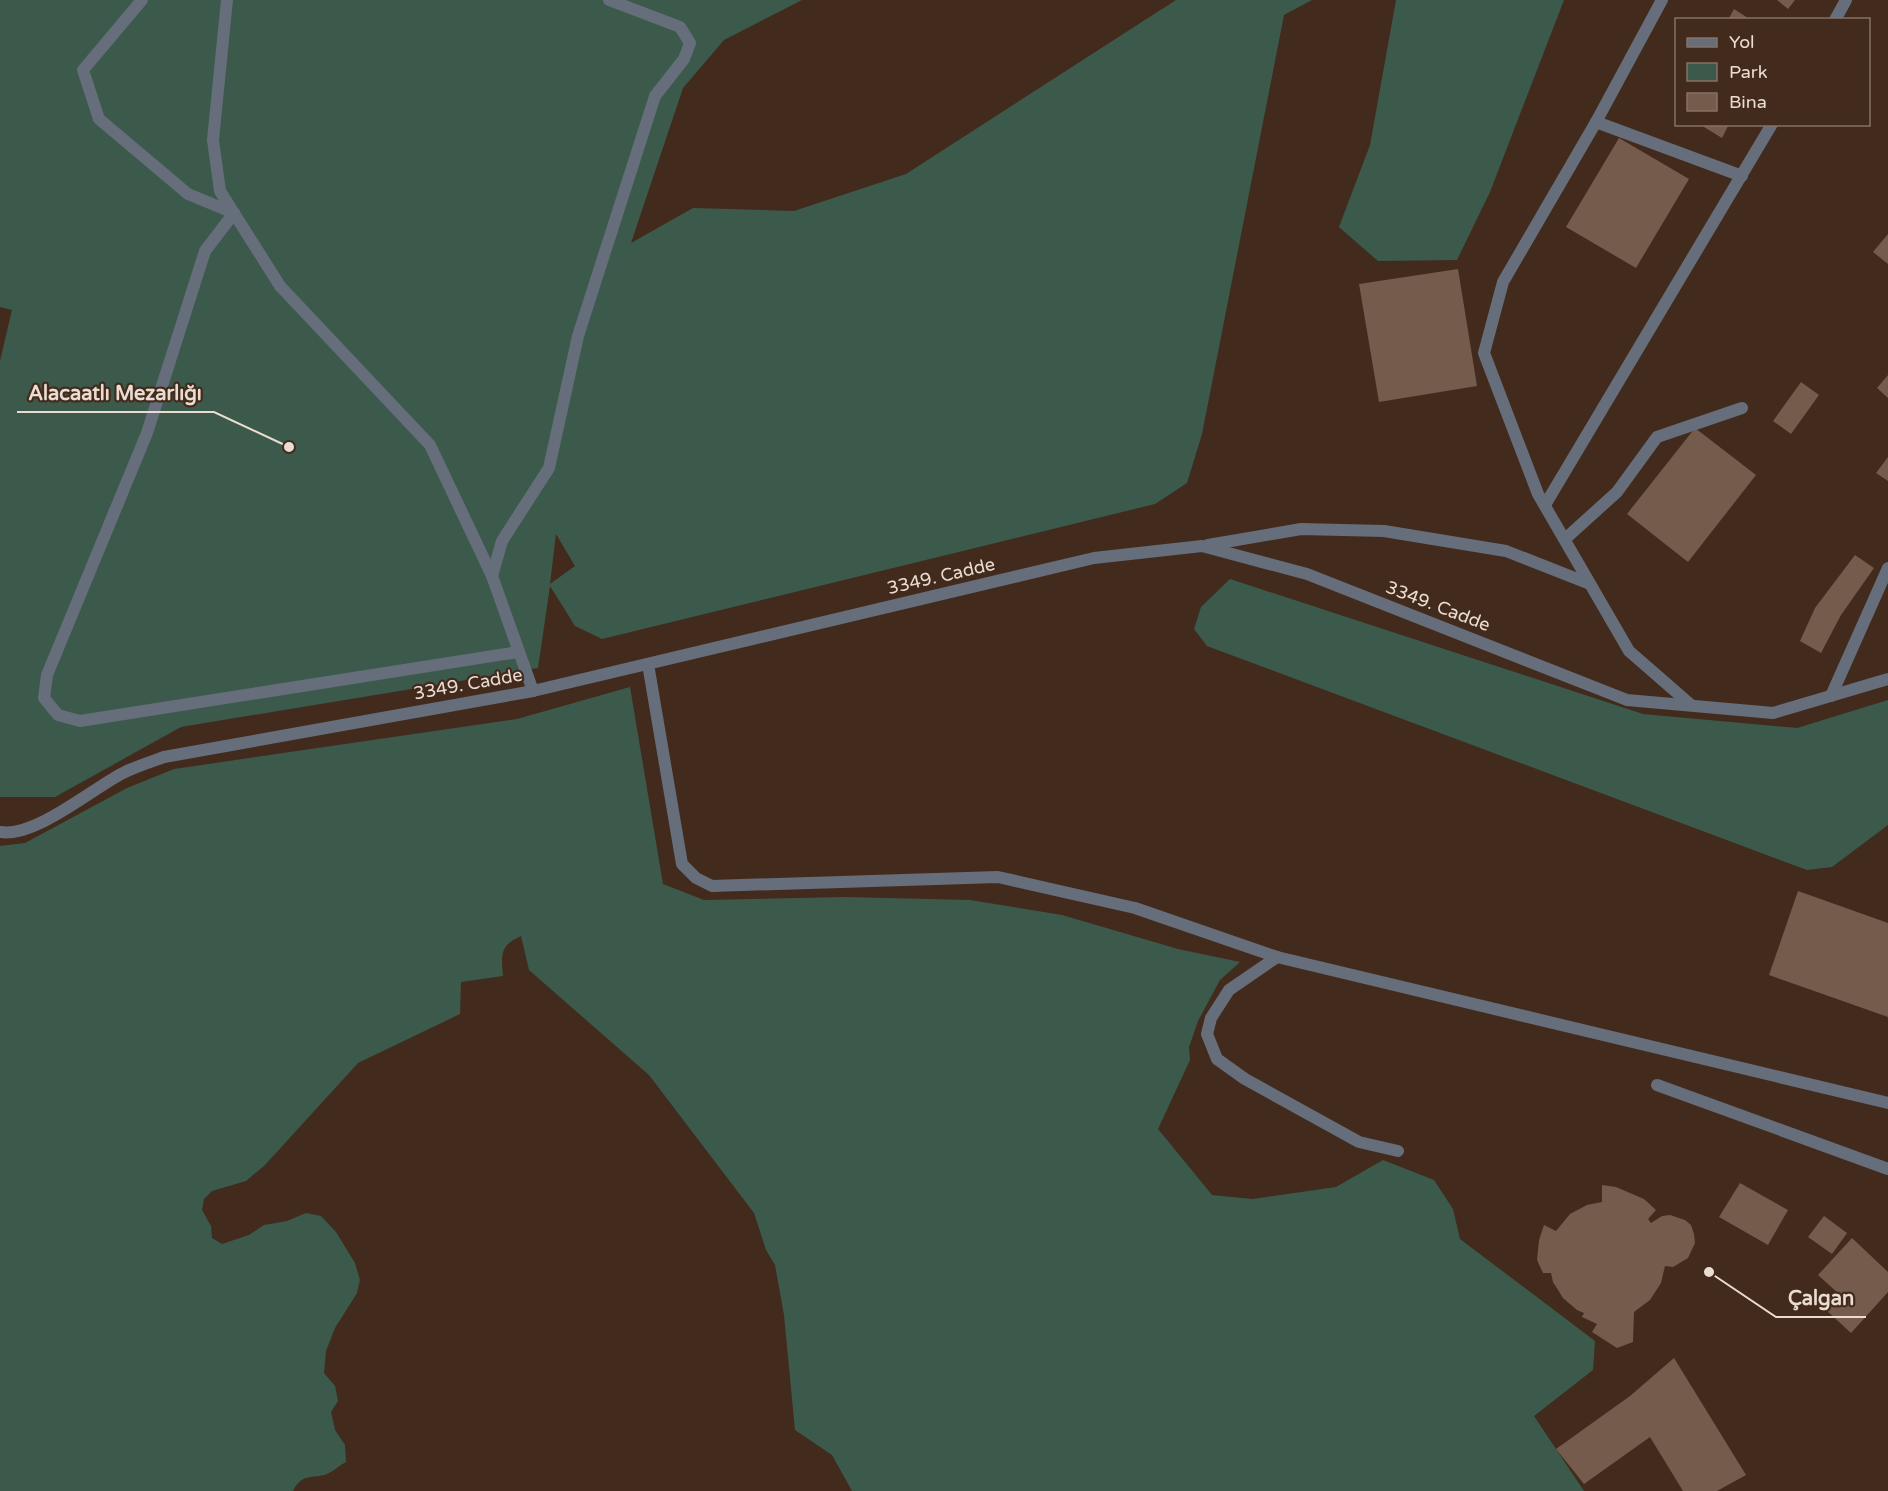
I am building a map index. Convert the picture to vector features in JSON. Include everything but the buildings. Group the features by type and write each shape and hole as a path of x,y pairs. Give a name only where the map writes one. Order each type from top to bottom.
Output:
{"street":[{"path":"142,0 83,70 99,119 188,194 234,213"},
{"path":"227,0 213,140 220,191 280,286 430,445 492,576 532,691"},
{"path":"492,576 502,542 549,468 578,336 655,96 684,59 690,43 680,27 609,0"},
{"path":"1662,0 1596,122 1503,282 1484,353 1538,494 1629,651 1691,705"},
{"path":"1835,18 1846,0"},
{"path":"1596,122 1742,176"},
{"path":"1545,506 1771,126"},
{"path":"234,213 205,251 147,433 47,675 44,698 58,714 80,721 518,652"},
{"path":"1564,539 1617,492 1657,437 1742,408"},
{"path":"1202,546 1301,529 1384,531 1506,551 1590,584"},
{"name":"3349. Cadde","path":"0,832 9,833 45,821 122,773 164,757 532,691 1094,558 1202,546 1307,574 1627,700 1773,713 1888,679"},
{"path":"1831,696 1888,567"},
{"path":"648,664 682,864 696,878 712,886 998,878 1135,908 1277,957 1888,1103"},
{"path":"1277,957 1229,990 1211,1018 1207,1034 1217,1059 1245,1079 1359,1142 1398,1151"},
{"path":"1657,1085 1888,1169"}],"green space":[{"path":"0,0 802,0 724,40 683,88 631,243 693,208 794,211 906,174 1176,0 1312,0 1284,15 1202,434 1187,483 1155,504 602,639 575,626 550,586 538,668 181,727 55,797 0,797 0,361 12,310 0,307","holes":["556,534 575,566 550,584"]},
{"path":"1396,0 1564,0 1490,192 1457,260 1378,261 1339,227 1370,145"},
{"path":"1230,579 1643,714 1797,728 1888,700 1888,825 1832,867 1807,870 1207,646 1194,629 1201,607"},
{"path":"630,687 663,884 704,900 845,897 970,900 1062,915 1178,949 1240,962 1220,980 1198,1021 1189,1047 1190,1060 1158,1129 1212,1195 1252,1199 1336,1187 1383,1160 1434,1180 1453,1209 1460,1239 1595,1341 1593,1370 1534,1416 1584,1491 852,1491 832,1455 795,1430 784,1315 775,1265 766,1250 754,1213 649,1075 529,970 521,936 509,943 503,952 503,976 461,982 460,1014 358,1063 265,1165 246,1181 212,1191 204,1199 202,1210 211,1226 212,1238 222,1244 249,1235 264,1225 287,1221 306,1213 321,1216 336,1232 355,1263 360,1280 357,1293 335,1328 326,1351 324,1373 335,1386 338,1401 331,1412 335,1430 345,1445 346,1462 324,1475 305,1478 293,1491 0,1491 0,846 25,843 127,788 174,769 517,719"}],"place":[{"name":"Alacaatlı Mezarlığı","path":"289,447"},
{"name":"Çalgan","path":"1709,1272"}]}
